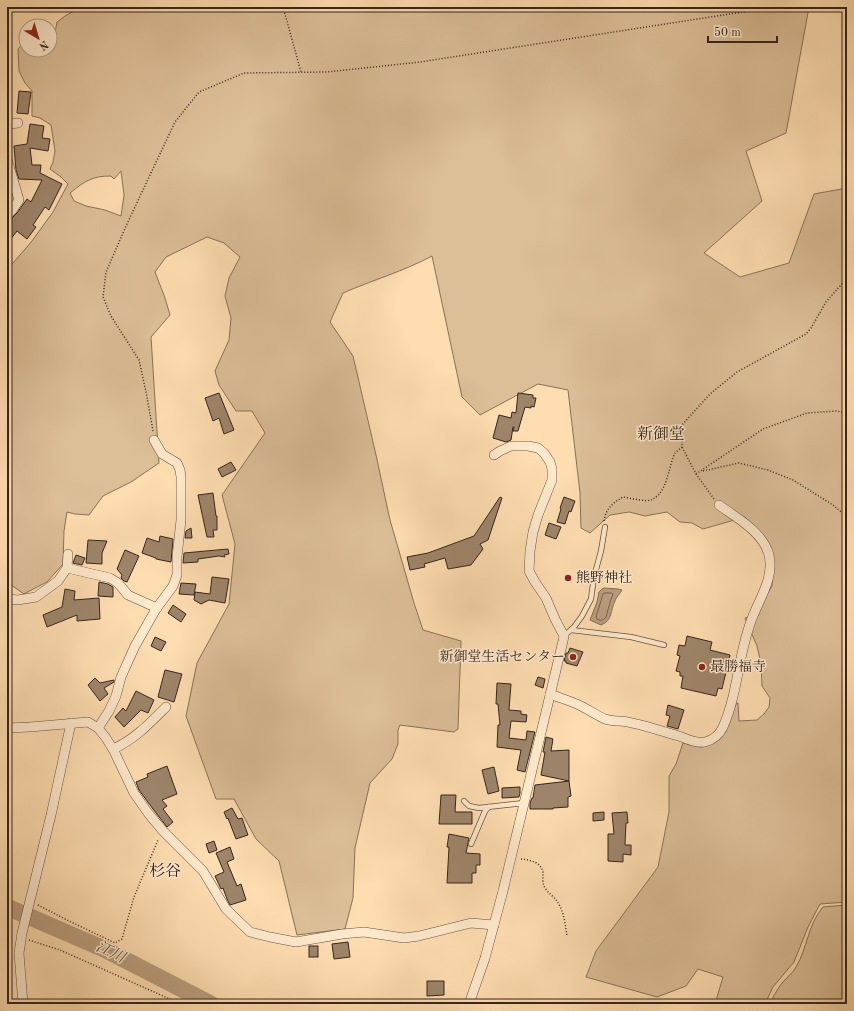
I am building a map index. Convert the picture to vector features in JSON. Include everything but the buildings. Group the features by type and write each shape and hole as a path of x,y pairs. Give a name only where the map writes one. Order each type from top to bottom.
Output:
{"street":[{"path":"7,127 10,124 18,123"},
{"path":"7,159 19,200 7,215"},
{"path":"98,728 109,711 116,696 121,677 135,646 156,608 173,586 177,575 177,557 181,520 180,470 177,463 162,454 154,440"},
{"path":"469,1004 485,958 494,925 564,636 555,620 546,598 529,571 533,532 552,480 552,469 550,462 544,453 538,448 528,446 511,446 494,455"},
{"path":"550,694 607,719 631,722 703,743 720,733 734,693 745,638 752,616 767,586 770,570 769,556 765,544 752,529 719,505"},
{"path":"7,599 18,600 36,597 58,581 67,568 68,554"},
{"path":"67,568 110,578 118,582 128,595 156,608"},
{"path":"113,750 139,733 166,707"},
{"path":"7,728 88,722 98,728 113,750 134,793 163,831 203,871 226,909 250,932 296,942 342,934 364,932 404,938 419,936 471,923 494,925"},
{"path":"23,1004 19,953 71,723"}],"lane":[{"path":"564,636 574,627 591,599 594,577 601,551 605,527"},
{"path":"571,630 631,637 664,646"},
{"path":"464,801 469,806 478,808 524,803"},
{"path":"471,844 485,811 489,807"}],"path":[{"path":"283,7 301,72"},
{"path":"154,440 139,360 111,316 103,297 106,272 175,122 199,92 244,73 327,72 420,62 775,7"},
{"path":"719,505 696,474 682,447 682,425 710,394 737,372 806,334 826,302 847,278"},
{"path":"701,472 763,429 807,413 836,411 847,413"},
{"path":"605,527 604,519 608,509 623,497 651,500 659,494 665,484 676,452 682,447"},
{"path":"696,474 739,462 768,470 794,480 847,516"},
{"path":"847,811 845,836 847,838"},
{"path":"29,904 116,943 122,939 134,897 163,831"},
{"path":"511,858 535,862 540,866 543,872 543,883 545,889 556,900 561,908 567,936"},
{"path":"22,936 60,950 181,1004"}],"shaded area":[{"path":"79,7 809,7 786,133 746,151 762,201 704,253 740,277 789,263 814,194 847,188 847,902 820,904 808,927 794,962 773,987 765,1004 715,1004 723,977 698,969 686,986 657,997 586,977 596,951 658,867 669,812 669,776 676,764 683,743 706,746 738,703 739,721 757,720 769,707 770,698 762,686 761,664 757,646 745,618 755,615 772,586 773,567 766,542 745,517 703,529 692,523 680,522 667,512 645,516 629,512 610,515 590,533 581,528 580,493 568,390 538,384 480,415 462,397 432,256 343,293 330,322 353,356 390,520 423,630 461,641 458,729 454,732 400,725 398,730 398,744 392,759 370,783 355,848 353,898 345,929 297,935 279,861 256,839 234,799 216,799 186,716 197,663 229,604 235,544 222,495 265,433 252,411 236,411 219,385 215,371 229,340 231,318 225,296 229,278 240,257 224,243 207,237 166,257 155,272 170,315 151,337 159,463 131,482 103,496 89,515 67,512 64,531 63,564 47,582 24,594 7,582 7,270 32,241 53,212 68,184 50,169 55,151 51,125 40,118 32,116 32,91 25,83 19,71 18,58 58,58 58,21","holes":["121,171 124,195 121,216 74,201 70,193 85,182 94,178 111,176 114,179"]},
{"path":"847,905 847,1004 769,1004 782,983 796,967 814,922 823,907"}],"water":[{"path":"604,588 622,590 613,605 608,621 601,625 590,620 599,592"}],"waterway":[{"name":"江川","path":"7,907 104,949 211,1004"}],"place":[{"name":"熊野神社","path":"568,578"},
{"name":"新御堂生活センター","path":"573,657"},
{"name":"最勝福寺","path":"702,667"}],"district":[{"name":"新御堂","path":"661,435"},
{"name":"杉谷","path":"165,872"}]}
